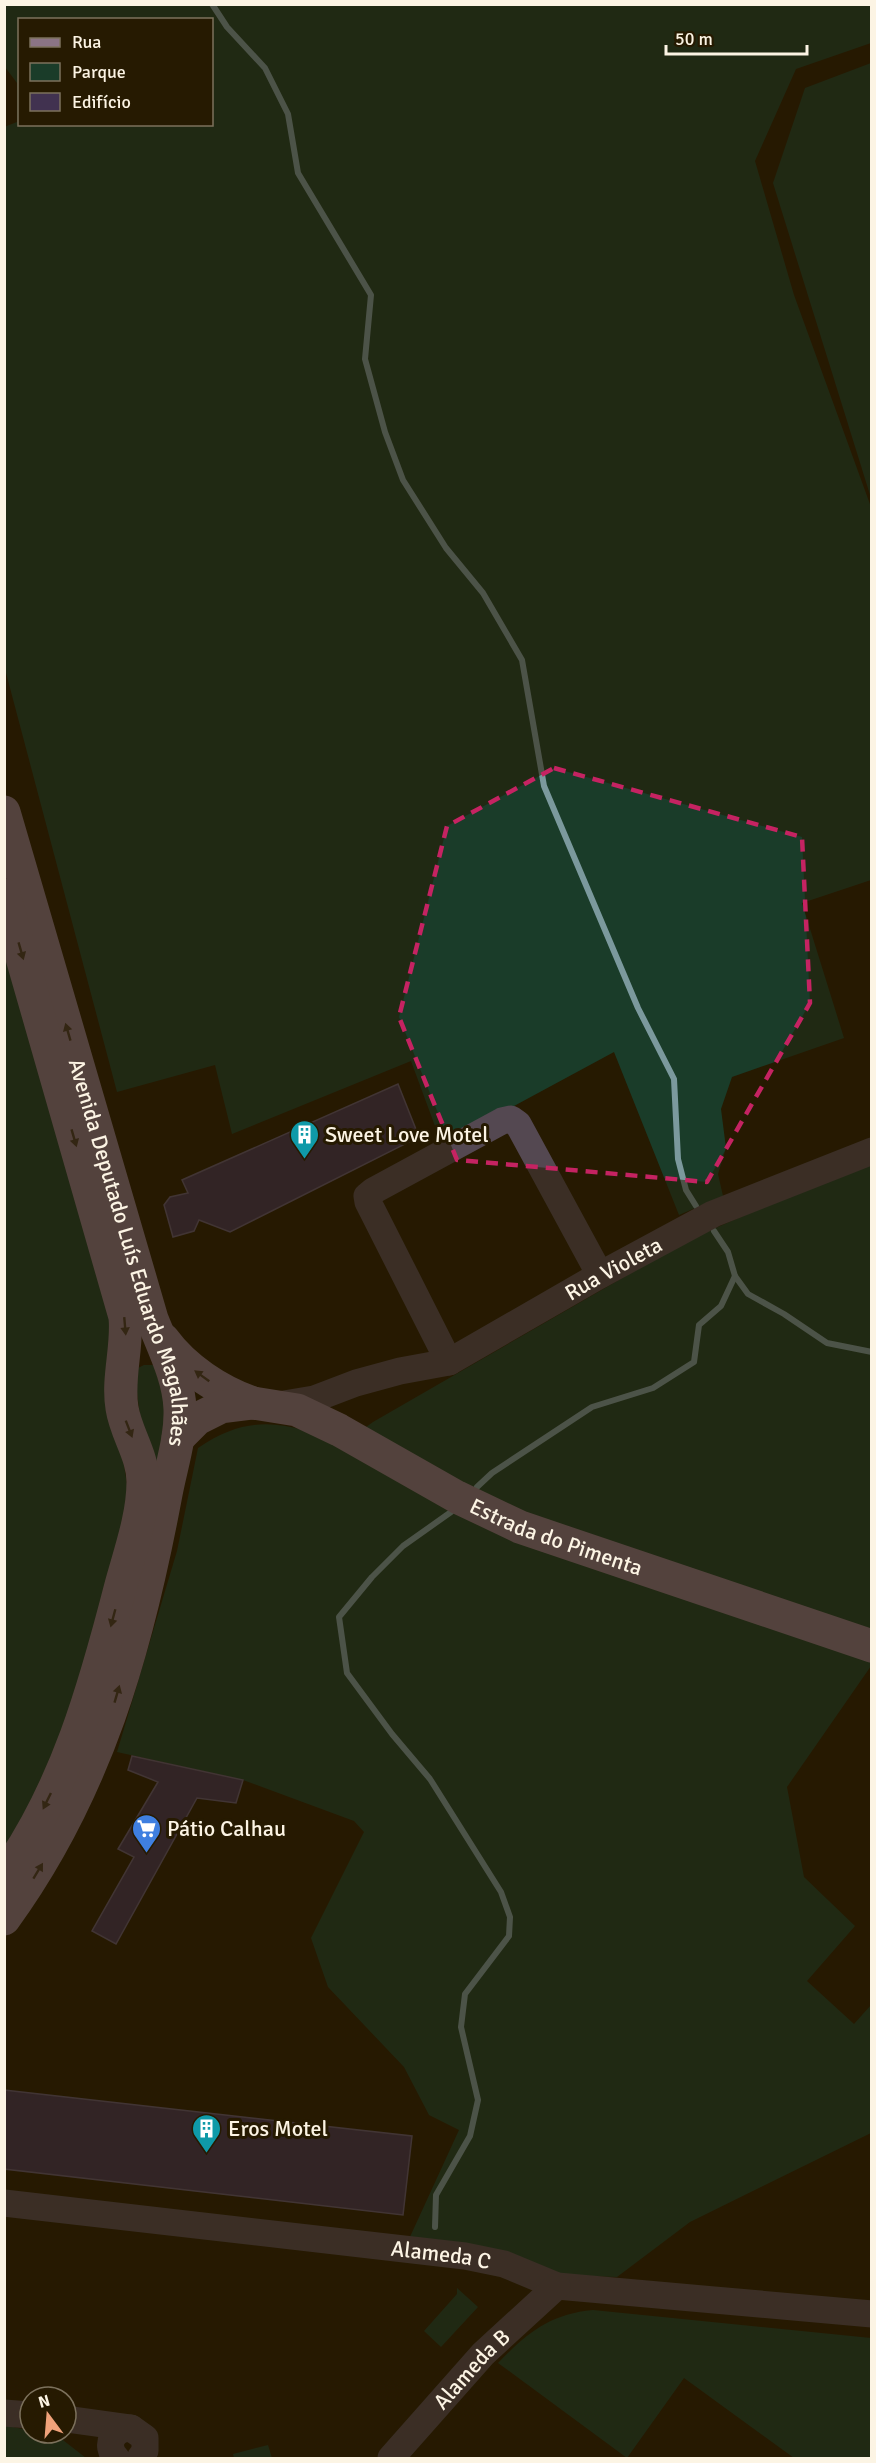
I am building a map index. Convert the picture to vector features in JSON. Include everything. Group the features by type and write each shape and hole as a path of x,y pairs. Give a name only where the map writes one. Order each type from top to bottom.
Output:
{"main road":[{"name":"Avenida Deputado Luís Eduardo Magalhães","path":"4,813 156,1329 172,1371 180,1409 178,1437 157,1545 109,1721 90,1770 55,1844 4,1919"},
{"name":"Avenida Deputado Luís Eduardo Magalhães","path":"4,895 125,1317 122,1407 139,1457 143,1484 133,1540 83,1720 67,1760 35,1825 4,1876"},
{"name":"Estrada do Pimenta","path":"156,1329 175,1354 192,1369 228,1392 314,1416 457,1497 520,1527 872,1646"},
{"path":"123,1371 132,1358 147,1353 157,1355 172,1371"},
{"name":"Estrada do Pimenta","path":"178,1437 197,1419 212,1410 266,1404"}],"street":[{"path":"449,1362 368,1202 368,1196 373,1191 502,1121 511,1119 518,1124 600,1275"},
{"name":"Rua Violeta","path":"266,1404 314,1398 356,1383 414,1367 449,1362 600,1275 713,1215 872,1151"},
{"path":"339,1430 341,1414 356,1383"},
{"name":"Alameda C","path":"4,2203 465,2256 504,2264 557,2286 872,2314"},
{"name":"Alameda B","path":"391,2458 483,2354 557,2286"},
{"path":"78,2421 131,2428 145,2438 144,2457"},
{"path":"115,2457 110,2445 114,2434 131,2428"},
{"path":"78,2434 115,2457"}],"highlighted area":[{"path":"554,768 802,837 810,1003 707,1182 457,1160 399,1017 447,826"}],"green space":[{"path":"5,5 871,5 871,43 796,69 755,161 794,295 871,507 871,880 802,903 844,1038 732,1077 721,1109 726,1148 718,1174 723,1196 679,1215 614,1052 442,1145 411,1061 232,1134 215,1065 117,1092 5,669 4,127 17,122 17,83 5,67"},
{"path":"871,63 871,498 773,183 805,88"},
{"path":"4,919 118,1318 118,1426 130,1504 54,1768 4,1849"},
{"path":"871,1161 871,1666 787,1787 804,1877 855,1926 807,1981 854,2024 871,2005 871,2133 690,2222 617,2277 553,2275 409,2239 459,2130 429,2115 404,2067 328,1987 311,1938 364,1832 354,1821 243,1780 117,1752 177,1551 198,1448 235,1429 269,1424 304,1430 343,1444 373,1422 690,1239"},
{"path":"144,1365 153,1365 155,1368 164,1400 164,1419 153,1514 134,1370"},
{"path":"457,2288 478,2307 441,2347 424,2331 457,2294"},
{"path":"593,2310 871,2338 871,2458 794,2458 684,2378 627,2458 498,2363 529,2334 540,2327 564,2316"},
{"path":"4,2425 18,2428 18,2445 69,2445 86,2458 5,2458"},
{"path":"268,2445 272,2458 234,2458 233,2454"}],"building":[{"name":"Sweet Love Motel","path":"398,1084 419,1137 230,1232 199,1220 194,1231 173,1237 164,1205 170,1197 188,1193 182,1180"},
{"name":"Pátio Calhau","path":"132,1756 243,1780 236,1803 197,1798 116,1944 92,1931 134,1857 118,1849 158,1782 128,1770"},
{"name":"Eros Motel","path":"4,2090 412,2136 403,2215 4,2169"}],"waterway":[{"path":"212,4 227,27 265,68 288,114 298,173 371,295 365,359 385,432 403,480 446,548 483,593 522,660 544,786 638,1008 674,1079 678,1159 686,1190 696,1206"},
{"path":"477,1487 492,1473 592,1407 653,1388 694,1362 699,1325 721,1306 735,1276 728,1252 714,1231"},
{"path":"735,1276 748,1294 784,1314 827,1343 872,1352"},
{"path":"435,2227 436,2195 470,2136 478,2100 461,2027 465,1994 509,1936 510,1917 501,1892 430,1779 392,1734 347,1673 339,1617 372,1577 403,1546 451,1512"}],"place":[{"name":"Sweet Love Motel","path":"304,1160"},
{"name":"Pátio Calhau","path":"146,1854"},
{"name":"Eros Motel","path":"207,2154"}]}
